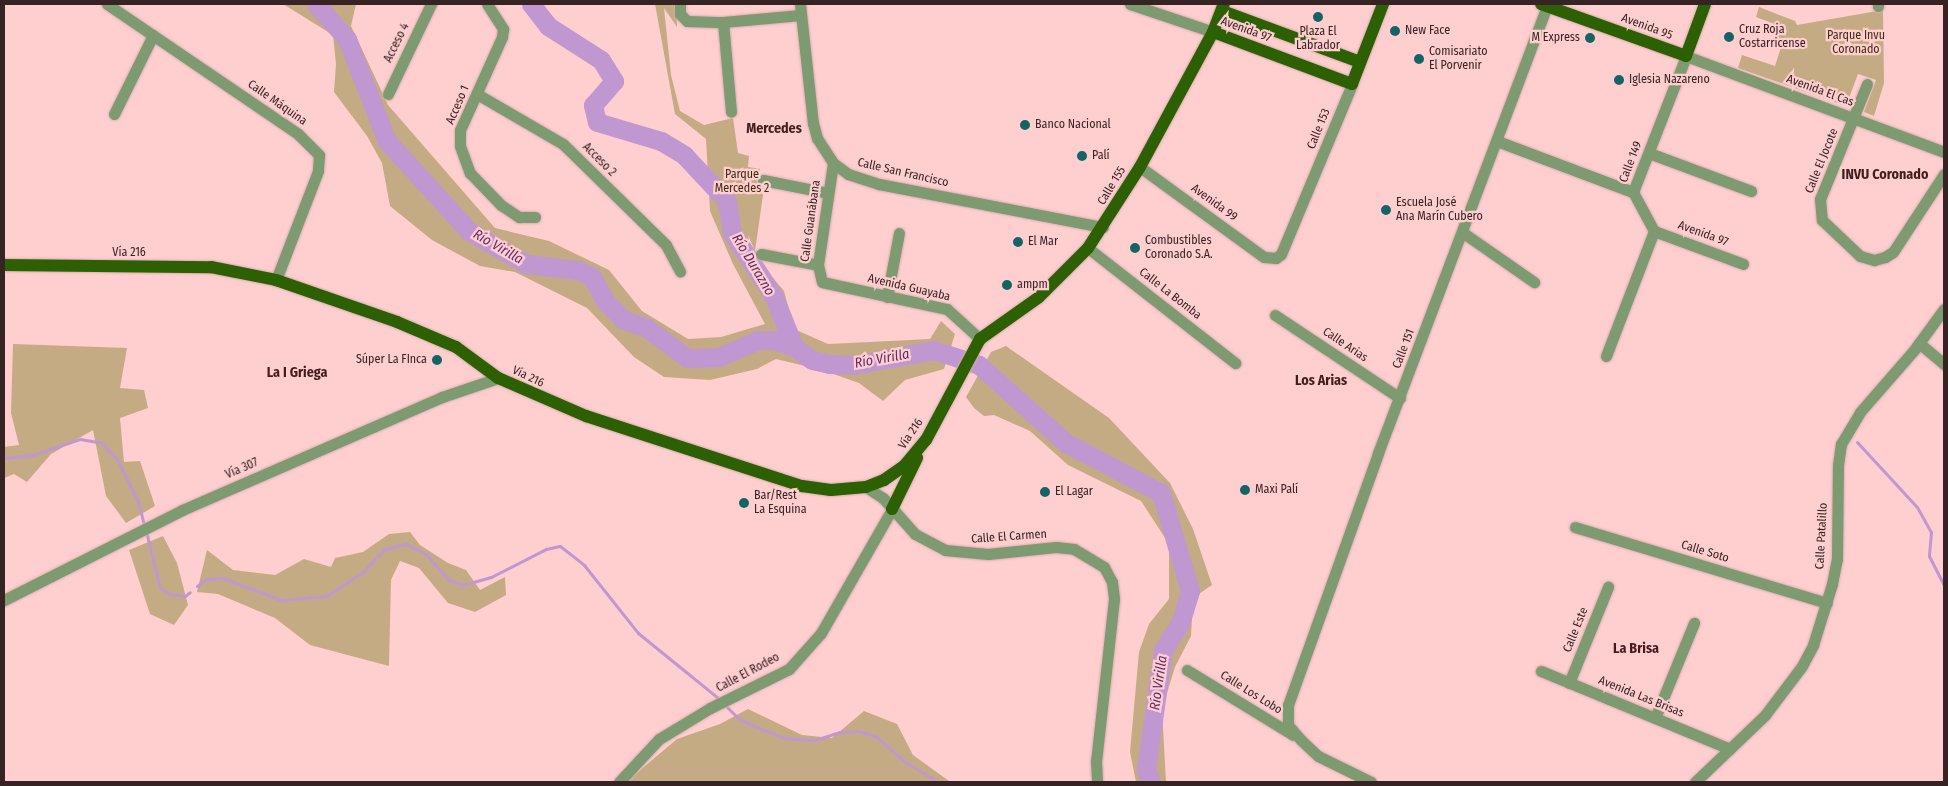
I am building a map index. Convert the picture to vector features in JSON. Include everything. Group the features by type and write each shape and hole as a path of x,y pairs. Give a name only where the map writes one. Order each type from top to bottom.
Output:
{"main road":[{"name":"Calle 153","path":"1352,84 1383,4"},
{"name":"Avenida 95","path":"1546,4 1686,56"},
{"name":"Calle 149","path":"1686,56 1705,4"},
{"name":"Calle 155","path":"977,342 1039,297 1088,248 1140,167 1213,32 1223,7"},
{"name":"Avenida 97","path":"1223,7 1360,62"},
{"name":"Avenida 97","path":"1213,32 1352,84"},
{"name":"Vía 216","path":"4,265 211,267 276,280 397,322 456,347 498,378 586,416 770,477 831,490 866,487 884,480 904,466 926,440 977,342"},
{"path":"892,509 926,440"}],"street":[{"name":"Calle Máquina","path":"107,4 298,134 319,155 318,171 276,280"},
{"name":"Acceso 4","path":"388,94 431,4"},
{"name":"Acceso 1","path":"487,4 503,29 477,94 460,130 460,146 470,173 501,205 519,217 535,217"},
{"path":"680,4 683,19 723,22 800,9"},
{"name":"Avenida 97","path":"1130,4 1213,32"},
{"name":"Calle 151","path":"1301,740 1288,725 1288,705 1546,4"},
{"name":"Calle San Francisco","path":"800,9 813,123 817,138 833,164 848,174 879,184 1103,227"},
{"path":"723,22 731,112"},
{"path":"114,114 153,35"},
{"name":"Avenida El Cas","path":"1686,56 1944,152"},
{"name":"Calle 149","path":"1654,231 1633,192 1686,56"},
{"name":"Calle 153","path":"1273,259 1281,254 1352,84"},
{"name":"Calle El Jocote","path":"1867,84 1855,118 1820,199 1822,220 1860,256 1874,260 1893,252 1944,174"},
{"name":"Acceso 2","path":"477,94 563,144 666,245 680,271"},
{"path":"1497,141 1633,192"},
{"path":"1649,153 1751,191"},
{"name":"Calle Guanábana","path":"822,282 818,265 833,164"},
{"name":"Avenida 99","path":"1140,167 1264,257 1273,259"},
{"path":"763,180 828,193"},
{"path":"1606,356 1654,231"},
{"name":"Avenida 97","path":"1654,231 1743,264"},
{"path":"1462,232 1534,282"},
{"path":"887,297 899,233"},
{"name":"Calle La Bomba","path":"1088,248 1235,363"},
{"path":"761,254 818,265"},
{"name":"Avenida Guayaba","path":"822,282 947,310 977,342"},
{"name":"Calle Patalillo","path":"1702,781 1786,691 1813,645 1827,603 1837,558 1842,444 1860,412 1919,343 1944,309"},
{"name":"Calle Arias","path":"1275,315 1400,398"},
{"path":"1919,343 1944,364"},
{"name":"Vía 307","path":"4,600 154,524 442,397 498,378"},
{"name":"Calle El Carmen","path":"866,487 883,498 915,534 945,550 988,554 1056,547 1074,549 1104,567 1112,582 1114,599 1096,761 1097,782"},
{"name":"Calle El Rodeo","path":"620,782 659,739 789,668 821,633 892,509"},
{"name":"Calle Soto","path":"1575,527 1827,603"},
{"name":"Calle Este","path":"1569,683 1608,587"},
{"path":"1655,718 1694,623"},
{"name":"Calle Los Lobo","path":"1187,670 1301,740"},
{"name":"Avenida Las Brisas","path":"1541,671 1730,749"},
{"path":"1301,740 1318,756 1371,782"}],"green space":[{"name":"Parque Mercedes 2","path":"283,4 356,4 351,26 388,105 495,228 549,241 609,270 642,311 688,339 721,337 765,324 733,264 710,211 706,139 675,114 655,4 676,4 677,27 664,8 671,75 680,111 704,125 733,118 738,153 749,156 748,167 760,169 756,186 764,188 755,251 748,235 751,252 784,291 794,329 828,344 930,339 941,321 955,334 944,369 905,380 883,401 859,383 822,370 776,359 757,369 710,380 664,377 634,357 587,308 515,272 480,266 432,240 390,206 382,163 367,136 334,92 336,64 333,35"},
{"name":"Parque Invu Coronado","path":"1759,7 1795,21 1797,25 1883,10 1884,83 1874,116 1864,112 1876,80 1858,74 1846,106 1738,68 1742,55 1775,66 1781,47 1775,41 1780,26 1756,17"},
{"path":"13,344 127,348 120,388 144,390 148,408 120,418 124,462 140,461 155,506 126,523 106,496 93,430 51,454 27,482 14,474 4,478 4,447 19,445 11,413"},
{"path":"1006,346 1109,418 1170,483 1193,529 1212,585 1193,598 1191,636 1175,667 1162,709 1166,782 1136,782 1130,752 1139,652 1149,624 1169,599 1169,544 1141,501 1068,465 1030,431 994,415 984,416 974,408 966,397 991,352"},
{"path":"410,532 420,545 448,563 466,570 480,590 505,577 506,595 475,612 448,603 419,568 400,561 391,580 389,666 310,645 275,618 218,594 197,592 207,550 233,570 275,575 304,559 331,567 335,558 363,552 389,534"},
{"path":"163,536 177,563 188,605 174,625 150,614 129,550"},
{"path":"748,709 802,735 832,738 864,711 897,724 913,755 949,781 1010,782 626,782 677,739 720,724"}],"waterway":[{"name":"Río Virilla","path":"316,4 347,39 387,141 469,231 526,264 578,270 592,277 606,302 624,320 647,328 687,358 719,357 758,340 775,340 794,347 812,360 829,364 853,365 934,350 979,365 1066,443 1161,493 1190,591 1180,623 1163,650 1146,770 1151,782"},
{"name":"Río Durazno","path":"531,4 548,26 601,60 614,81 593,105 597,122 661,141 684,155 727,201 732,233 774,297 794,347"},
{"path":"4,458 33,455 80,439 102,443 117,459 138,501 144,525"},
{"path":"1857,442 1917,507 1931,532 1929,556 1944,586"},
{"path":"146,531 160,588 170,594 185,596 190,592"},
{"path":"197,586 206,579 223,578 281,600 326,596 362,573 384,549 406,544 426,554 449,580 463,585 491,577 546,549 560,546 584,565 638,633 718,698"},
{"path":"727,707 740,720 784,738 815,740 840,732 859,731 877,737 905,762 938,782"}],"place":[{"name":"Plaza El Labrador","path":"1318,17"},
{"name":"New Face","path":"1395,31"},
{"name":"Cruz Roja Costarricense","path":"1729,37"},
{"name":"M Express","path":"1590,38"},
{"name":"Comisariato El Porvenir","path":"1419,59"},
{"name":"Iglesia Nazareno","path":"1619,80"},
{"name":"Banco Nacional","path":"1025,125"},
{"name":"Palí","path":"1082,156"},
{"name":"Escuela José Ana Marín Cubero","path":"1386,210"},
{"name":"El Mar","path":"1018,242"},
{"name":"Combustibles Coronado S.A.","path":"1135,248"},
{"name":"ampm","path":"1007,285"},
{"name":"Súper La FInca","path":"437,360"},
{"name":"Maxi Palí","path":"1245,490"},
{"name":"El Lagar","path":"1045,492"},
{"name":"Bar/Rest La Esquina","path":"744,503"}],"district":[{"name":"Mercedes","path":"774,129"},
{"name":"INVU Coronado","path":"1885,175"},
{"name":"La I Griega","path":"297,373"},
{"name":"Los Arias","path":"1321,381"},
{"name":"La Brisa","path":"1636,649"}]}
